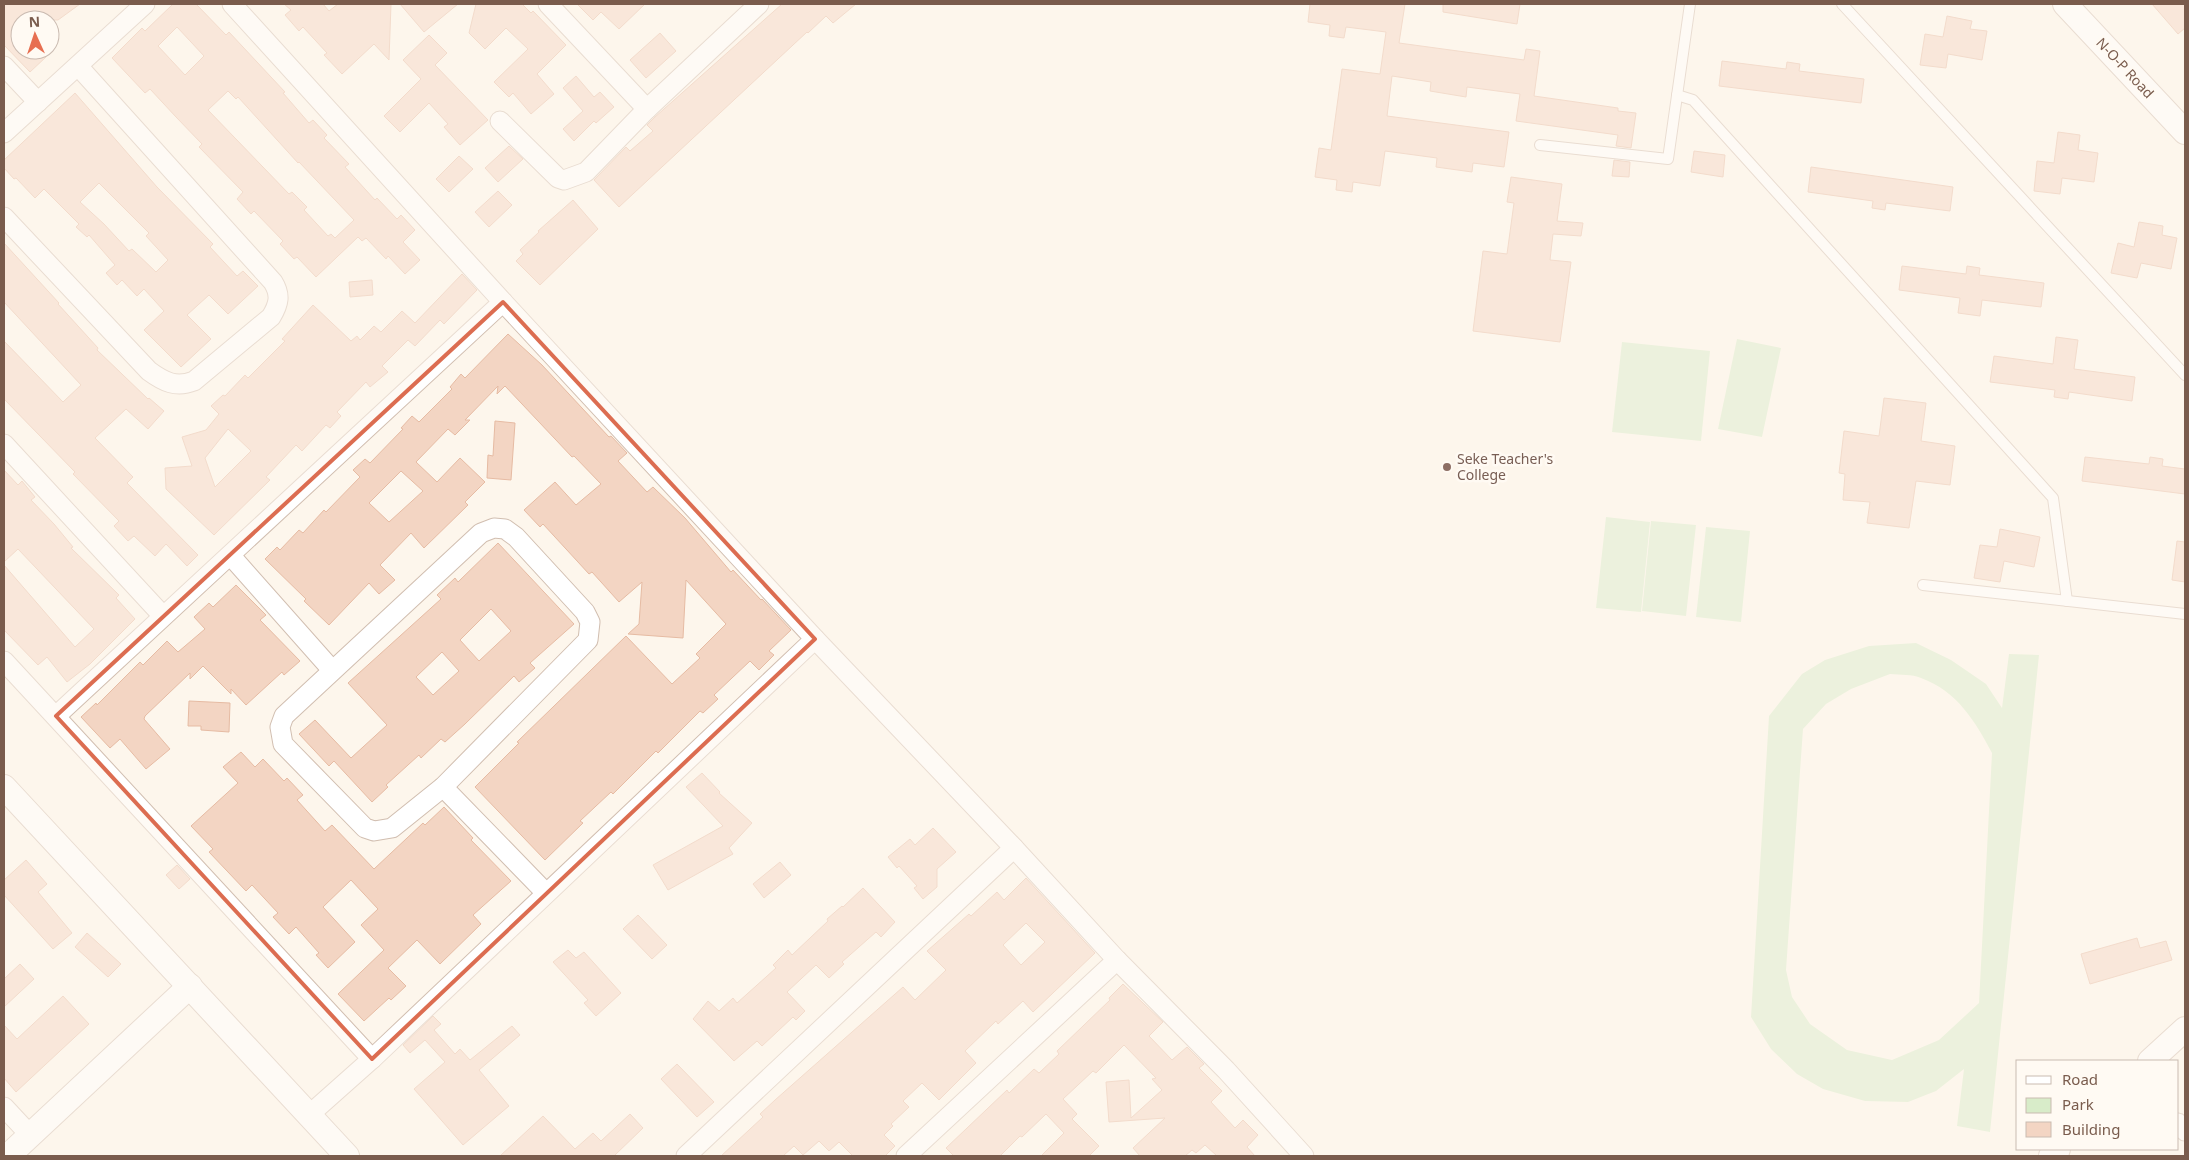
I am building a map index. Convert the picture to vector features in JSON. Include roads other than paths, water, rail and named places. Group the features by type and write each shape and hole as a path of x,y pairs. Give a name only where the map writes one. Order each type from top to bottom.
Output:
{"street":[{"path":"4,133 145,4"},
{"path":"232,4 503,302 815,639 1014,848 1117,960 1226,1070 1304,1156"},
{"path":"548,4 647,109"},
{"path":"500,121 558,178 564,180 586,172 647,109 758,4"},
{"name":"N-O-P Road","path":"2065,4 2185,132"},
{"path":"4,66 38,102"},
{"path":"4,217 149,371 170,384 184,384 194,381 271,317 278,307 278,290 273,282 78,66"},
{"path":"56,716 503,302"},
{"path":"4,444 163,616"},
{"path":"494,528 505,530 516,537 585,612 590,622 588,640 443,787 392,828 374,831 365,828 283,744 280,727 284,716 481,533 494,528"},
{"path":"230,556 332,670"},
{"path":"309,1115 372,1059 815,639"},
{"path":"4,661 372,1059"},
{"path":"4,787 347,1156"},
{"path":"443,787 546,894"},
{"path":"686,1156 1014,848"},
{"path":"906,1156 1117,960"},
{"path":"8,1156 190,986"},
{"path":"2151,1060 2185,1028"},
{"path":"4,1107 31,1136"}],"lane":[{"path":"1540,145 1668,159 1690,4"},
{"path":"1842,4 2185,375"},
{"path":"1677,95 1693,100 2053,498 2068,601"},
{"path":"1923,585 2185,614"}],"place":[{"name":"Seke Teacher's College","path":"1447,467"}]}
